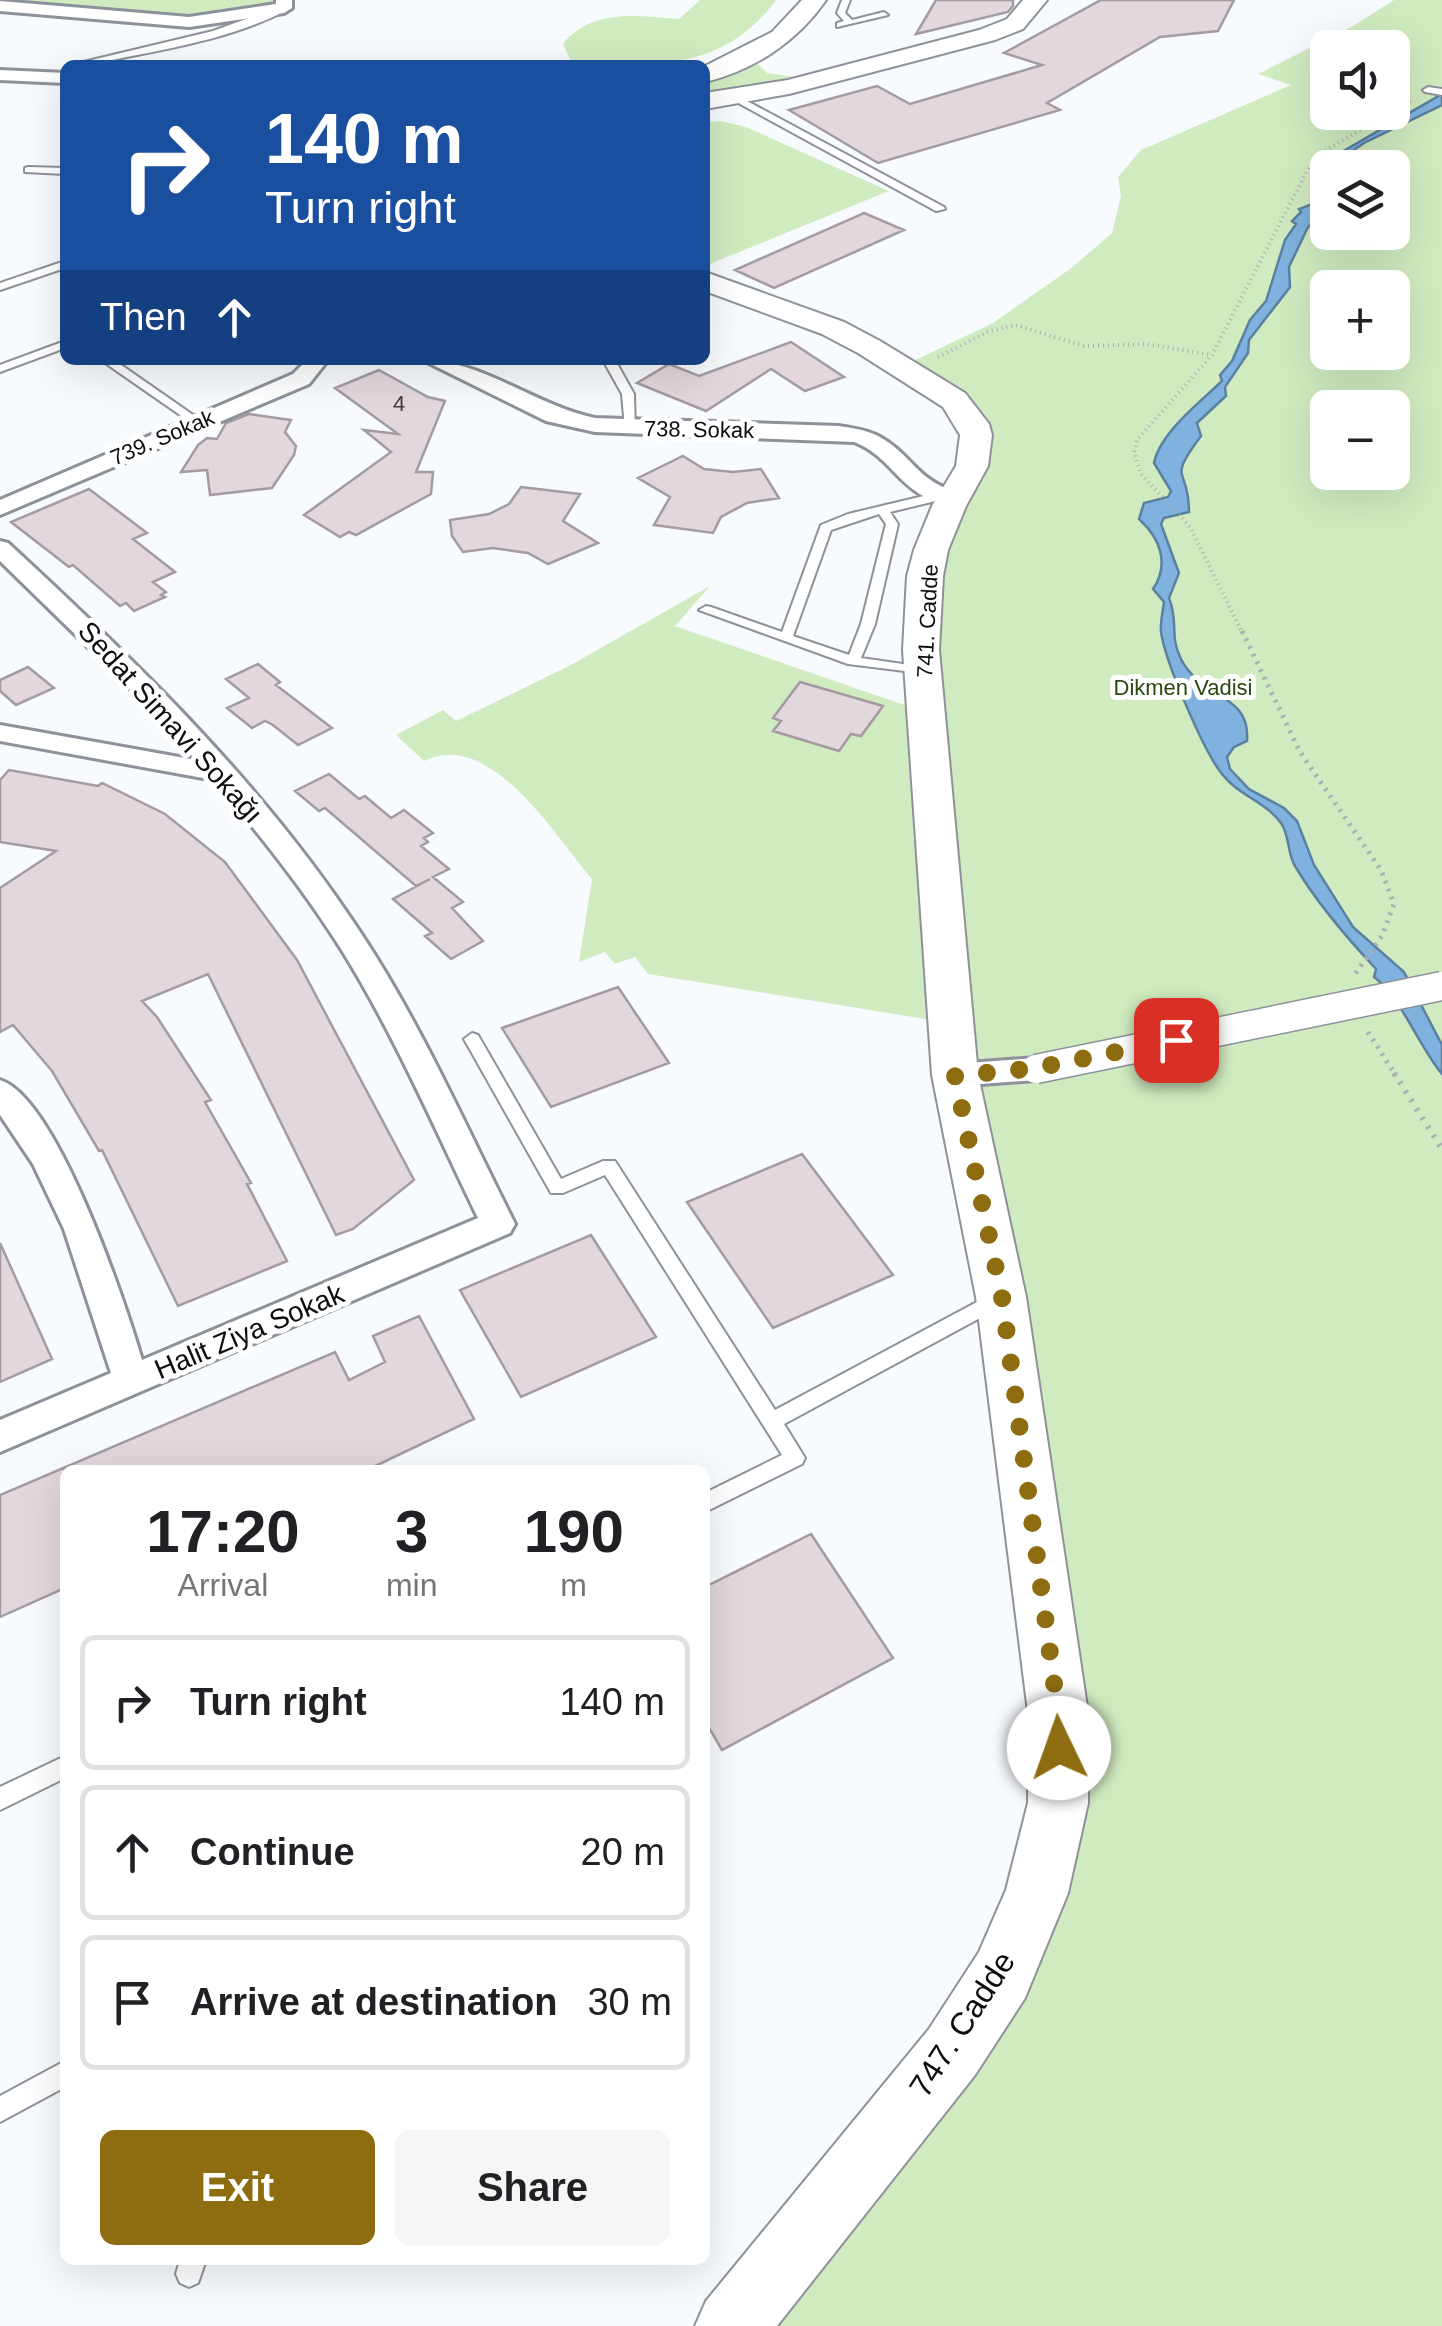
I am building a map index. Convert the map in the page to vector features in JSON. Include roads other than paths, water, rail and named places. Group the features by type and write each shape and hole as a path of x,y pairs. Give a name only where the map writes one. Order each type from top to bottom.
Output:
{"street":[{"path":"706,60 757,34 792,0"},
{"path":"710,73 756,53 788,31 814,0"},
{"path":"710,100 830,77 1004,29 1024,16 1035,0"},
{"path":"0,6 189,22 284,4"},
{"path":"756,53 758,67 767,73 830,77"},
{"path":"0,75 60,78"},
{"name":"741. Cadde","path":"710,282 833,328 954,400 973,424 977,446 972,466 945,498 926,576 924,672 955,1076"},
{"name":"739. Sokak","path":"0,508 301,379 314,365"},
{"name":"738. Sokak","path":"444,365 554,416 631,428 850,434 880,447 905,474 945,498"},
{"name":"Sedat Simavi Sokağı","path":"0,548 109,648 227,774 331,910 400,1030 498,1224"},
{"path":"0,732 227,774"},
{"path":"955,1076 1036,1068 1442,986"},
{"name":"747. Cadde","path":"732,2326 952,2052 1002,1975 1037,1894 1058,1803 1059,1720 1002,1297 955,1076"},
{"path":"0,1092 34,1139 69,1207 102,1281 131,1381"},
{"name":"Halit Ziya Sokak","path":"0,1436 498,1224"}],"lane":[{"path":"846,0 842,12 846,24 884,15"},
{"path":"95,60 252,21 284,4"},
{"path":"1428,90 1442,92"},
{"path":"734,97 940,209"},
{"path":"28,170 60,170"},
{"path":"3,283 60,266"},
{"path":"0,369 60,346"},
{"path":"113,365 197,422"},
{"path":"612,365 628,394 631,428"},
{"path":"786,638 825,528 883,510 945,498"},
{"path":"852,661 868,624 892,524 883,510"},
{"path":"706,610 852,661 924,672"},
{"path":"472,1039 557,1188 609,1166 796,1458 710,1501"},
{"path":"772,1421 1002,1297"},
{"path":"0,1799 60,1769"},
{"path":"0,2110 60,2077"}],"water":[{"path":"1442,94 1442,105 1410,121 1410,113"},
{"path":"1380,130 1391,130 1354,150 1345,150"},
{"path":"1310,205 1310,225 1289,267 1290,287 1249,340 1248,353 1225,387 1226,396 1197,423 1201,436 1182,468 1189,512 1164,518 1161,524 1179,573 1169,598 1175,643 1190,672 1233,705 1246,725 1247,741 1234,747 1227,757 1230,769 1249,789 1284,808 1297,821 1314,865 1353,927 1404,972 1442,1045 1442,1074 1393,997 1374,977 1376,969 1303,879 1292,861 1281,823 1222,774 1205,747 1164,646 1164,602 1153,589 1162,561 1157,543 1139,519 1144,503 1168,497 1171,491 1154,463 1158,452 1182,419 1222,381 1220,375 1232,361 1250,320 1266,301 1299,209"}],"park label":[{"name":"Dikmen Vadisi","path":"1183,687"}]}
